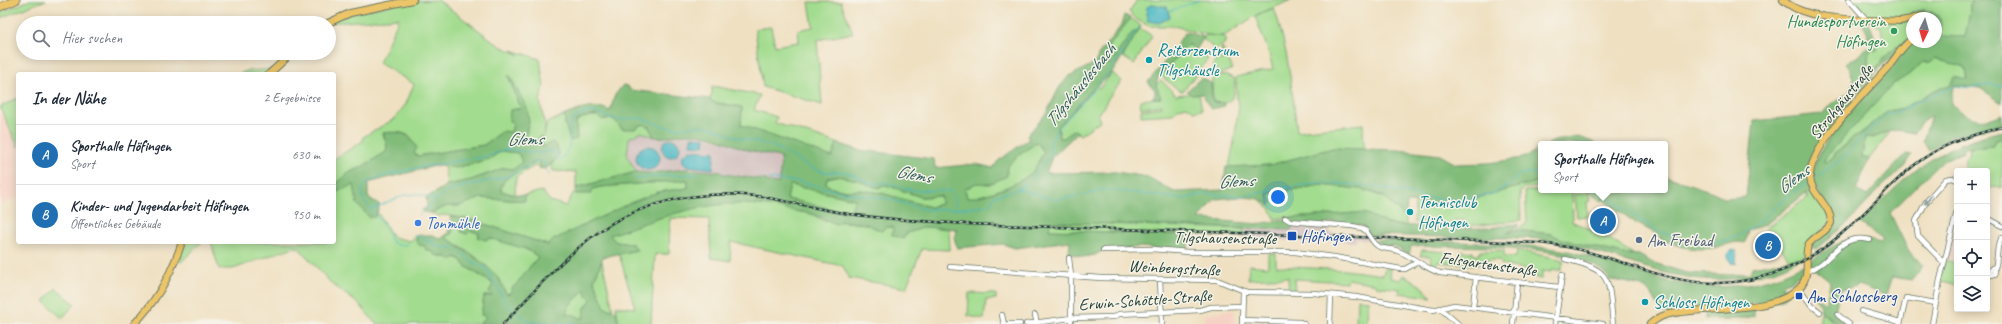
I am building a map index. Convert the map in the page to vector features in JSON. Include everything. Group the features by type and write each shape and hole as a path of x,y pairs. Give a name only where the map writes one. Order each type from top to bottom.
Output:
{"highway":[{"path":"0,7 14,1"}],"main road":[{"path":"336,19 350,13 413,0"},
{"path":"1783,0 1795,9 1811,15 1900,21 1906,20"},
{"name":"Strohgäustraße","path":"1808,271 1808,245 1810,241 1825,232 1829,227 1831,220 1828,211 1817,196 1812,185 1810,176 1811,166 1818,152 1858,99 1906,46"},
{"path":"271,72 284,60"},
{"path":"134,324 152,304 176,260 181,244"},
{"path":"1650,324 1668,314 1750,306 1783,300 1800,288 1808,271"}],"street":[{"path":"1849,0 1866,19"},
{"path":"1944,263 1918,236 1916,221 1926,202 1946,180 1954,179"},
{"name":"Felsgartenstraße","path":"1285,218 1290,221 1352,226 1366,231 1379,247 1397,251 1416,263 1440,273 1559,287"},
{"path":"1990,221 1991,220 2002,226"},
{"path":"1932,324 1944,263 1954,231"},
{"path":"1995,267 1998,246 2002,237"},
{"path":"1808,271 1822,264 1845,241 1860,239 1870,240"},
{"name":"Tilgshausenstraße","path":"1103,250 1152,249 1188,252 1295,252 1334,256 1398,269 1405,269 1416,263"},
{"path":"1069,258 1072,276 1071,324"},
{"path":"1565,259 1589,265 1604,274 1610,287 1613,324"},
{"name":"Weinbergstraße","path":"950,267 1072,276 1217,280 1243,292 1331,295 1366,298 1433,310 1454,305 1603,324"},
{"path":"1555,324 1559,287 1562,275"},
{"path":"1473,307 1476,277"},
{"path":"1160,279 1162,324"},
{"path":"1513,324 1517,282"},
{"path":"1800,288 1812,306 1820,312"},
{"path":"1243,292 1242,322 1300,322 1304,324"},
{"path":"1330,324 1331,295"},
{"path":"1861,311 1900,323 1906,298 1936,303"},
{"name":"Erwin-Schöttle-Straße","path":"1026,324 1071,318 1114,317 1120,314 1242,306"},
{"path":"1441,309 1458,324"},
{"path":"1838,314 1849,324"},
{"path":"1002,315 1004,324"},
{"path":"1035,315 1037,323"},
{"path":"1008,324 1020,324"}],"shaded area":[{"path":"0,107 16,143 16,198 0,206"},
{"path":"642,132 661,138 691,134 701,135 779,157 781,158 779,183 723,174 721,172 685,169 650,173 636,172 626,156 629,138"},
{"path":"719,192 778,198 847,213 893,219 1227,231 1244,231 1244,229 1291,230 1291,226 1329,227 1330,233 1356,234 1367,236 1370,240 1356,239 1356,242 1244,239 1244,236 899,225 853,220 770,202 722,198 673,203 643,213 606,233 602,228 614,220 657,202 701,193"},
{"path":"1954,233 1954,260 1947,258"},
{"path":"1234,310 1235,324 1206,324 1205,314"}],"green space":[{"path":"30,0 46,0 0,18 0,13"},
{"path":"438,0 500,46 520,55 512,50 540,59 544,87 540,101 545,126 544,136 547,123 565,115 565,124 577,139 576,121 591,116 612,119 634,129 643,124 649,127 654,137 641,132 629,138 627,156 636,172 576,188 576,172 553,171 551,165 559,155 526,141 527,127 529,123 510,76 521,108 513,123 511,133 503,132 484,145 418,156 414,153 411,137 408,135 394,132 383,133 387,146 386,152 360,168 350,172 336,184 336,158 363,141 363,137 394,119 406,104 414,84 379,63 399,18 336,22 336,18 407,1"},
{"path":"1137,0 1292,0 1258,14 1224,36 1208,35 1174,26 1149,26 1137,20 1129,12"},
{"path":"1851,0 1972,0 1965,37 1942,36 1942,12 1922,10 1906,12 1906,18 1902,19 1867,17"},
{"path":"1972,0 2002,0 2002,103 1980,88 1954,85 1951,104 1963,113 1975,118 1987,119 2002,114 2002,125 1950,137 1929,151 1923,141 1931,116 1922,122 1914,133 1894,130 1875,137 1865,137 1862,157 1869,159 1856,190 1867,196 1906,154 1912,155 1905,166 1875,193 1853,218 1816,249 1810,246 1830,229 1835,220 1817,191 1813,180 1814,168 1819,154 1828,139 1851,110 1891,68 1906,48 1942,48 1942,36 1965,37","holes":["1935,58 1950,64 1963,66 1966,70 1968,80 1954,77 1950,86 1935,90 1903,108 1889,111 1862,133 1853,137 1844,147 1835,153 1834,157 1824,163 1825,158 1893,84 1908,75 1923,62 1930,62"]},
{"path":"809,2 841,2 853,33 817,40 822,105 763,87 755,29 771,27 775,46 799,42 798,30 813,27"},
{"path":"1274,8 1286,53 1297,131 1363,124 1364,149 1333,148 1270,165 1229,167 1239,105 1237,99 1236,77 1273,69 1268,50 1255,16"},
{"path":"1924,10 1929,12 1916,12"},
{"path":"1124,15 1131,18 1103,55 1109,65 1131,34 1140,28 1112,73 1089,93 1058,127 1060,138 1064,138 1074,130 1078,132 1052,157 1046,173 1116,172 1148,177 1174,192 1223,190 1226,167 1270,165 1333,148 1398,150 1440,155 1456,164 1489,163 1523,158 1538,150 1538,182 1454,204 1407,202 1406,218 1383,196 1361,189 1321,185 1268,194 1272,202 1270,205 1264,201 1244,197 1215,199 1199,219 1258,224 1292,218 1355,213 1367,214 1388,224 1395,225 1451,228 1489,228 1519,225 1507,234 1515,230 1551,234 1564,240 1623,254 1639,255 1651,262 1686,273 1731,275 1750,273 1752,267 1799,258 1779,269 1757,275 1728,279 1700,279 1673,275 1567,244 1533,238 1370,235 1363,226 1332,222 1322,227 1292,226 1291,230 1050,222 1049,230 1188,235 1188,251 1138,247 1102,251 1095,255 1083,257 1069,253 1070,241 1015,248 1003,244 957,248 954,237 957,229 926,227 907,233 903,239 892,235 893,227 886,227 882,231 866,224 841,221 837,224 812,214 764,206 741,204 719,205 677,213 610,235 616,242 633,244 637,250 603,257 594,280 605,308 616,311 619,324 507,324 509,322 506,320 502,324 480,324 486,317 481,315 484,296 492,296 489,292 493,283 465,266 460,259 456,257 451,260 446,257 435,255 433,252 426,250 424,245 420,246 416,241 417,235 433,235 441,239 448,233 451,216 472,220 548,245 553,240 630,203 658,192 688,188 688,180 600,187 593,189 591,194 576,194 576,188 636,172 650,173 685,169 721,172 723,174 779,183 781,158 749,150 704,135 686,134 654,137 649,127 643,124 634,129 622,129 613,118 602,120 597,115 584,117 576,121 577,139 570,141 565,124 565,115 593,107 610,111 615,95 623,85 628,86 630,90 710,99 712,102 742,107 741,125 832,157 837,143 859,150 934,159 935,168 976,164 993,168 998,161 1029,139 1027,136 1047,112 1059,88 1068,77 1095,63 1100,52 1121,26","holes":["1037,142 1044,152 1036,167 1028,176 1002,189 967,198 965,189 976,183 990,184 1007,176 1007,167 1019,155","837,176 858,180 879,188 886,185 922,197 941,196 941,204 930,207 881,193 861,190 846,191 832,188 826,184 827,178","790,185 855,199 850,213 787,199","454,226 461,228 461,232 467,234 470,231 479,233 478,238 486,240 489,238 529,250 538,257 512,288 510,293 506,294 502,284 489,268 446,237 452,233","585,289 586,295 591,300 585,308 583,319 575,315 566,314 569,306"]},
{"path":"1131,18 1141,26 1140,28 1152,36 1134,64 1123,57 1139,29 1131,34 1109,65 1103,55"},
{"path":"1865,20 1872,30 1878,48 1876,51 1872,48 1868,55 1869,75 1890,52 1906,42 1894,57 1883,64 1838,118 1809,161 1808,175 1811,189 1765,225 1748,230 1745,243 1735,242 1718,247 1695,249 1668,242 1660,239 1659,235 1636,223 1602,199 1603,195 1600,193 1668,193 1668,177 1713,192 1725,199 1746,197 1754,121 1822,114 1829,106 1849,92 1854,79 1846,64 1861,54 1869,45 1867,31 1861,23"},
{"path":"1906,20 1906,41 1884,57 1879,66 1869,76 1868,55 1872,48 1877,50 1877,44 1881,44 1883,40 1881,27 1871,23"},
{"path":"1186,32 1204,37 1196,50 1188,44 1161,76 1158,77 1156,85 1161,98 1152,98 1155,94 1155,90 1148,82 1173,52"},
{"path":"1206,35 1225,37 1225,43 1216,50 1203,39"},
{"path":"1188,44 1208,59 1183,91 1180,91 1161,76"},
{"path":"1222,47 1233,69 1220,74 1213,65 1219,57 1221,60 1224,59 1221,51"},
{"path":"1935,58 1950,64 1963,66 1966,71 1968,81 1935,90 1903,108 1889,111 1835,153 1834,157 1824,163 1825,158 1893,84 1908,75 1923,62 1930,62"},
{"path":"274,69 271,72 244,72"},
{"path":"1112,73 1122,81 1109,97 1098,116 1100,121 1080,135 1073,130 1064,138 1060,138 1058,127 1096,86 1099,89"},
{"path":"1227,75 1234,78 1235,89 1232,98 1225,102 1213,102 1212,79 1216,76"},
{"path":"508,76 510,76 527,108 529,123 527,127 526,141 534,143 540,136 543,138 542,147 552,142 557,146 559,155 551,165 544,169 539,168 540,162 537,161 514,173 502,185 501,191 515,195 525,195 525,201 481,198 459,206 447,206 431,213 423,212 422,210 427,207 426,198 447,185 471,180 504,168 514,169 522,162 518,153 501,151 490,159 455,168 439,165 368,183 368,197 380,205 375,217 369,217 357,204 354,185 336,192 336,184 350,172 360,168 386,152 387,146 383,133 399,133 407,136 417,148 414,153 418,156 484,145 503,131 511,132 513,123 509,121 510,110 521,108"},
{"path":"1201,78 1211,83 1213,102 1225,103 1225,106 1211,109 1202,94 1191,95 1187,91"},
{"path":"1161,80 1176,95 1199,93 1202,110 1194,111 1187,106 1179,108 1173,114 1141,116 1141,110 1162,107 1162,105 1141,108 1140,100 1160,98 1156,85"},
{"path":"712,86 760,95 754,110 777,117 775,123 837,143 832,157 741,125 742,107 712,102 710,99"},
{"path":"16,99 16,143 0,107"},
{"path":"1891,131 1869,159 1862,157 1865,137 1873,138"},
{"path":"2002,131 2002,138 1995,141 1994,146 1964,148 1963,152 1941,162 1890,213 1907,248 1923,266 1912,280 1892,277 1886,295 1859,285 1841,290 1834,313 1848,324 1843,324 1829,318 1820,310 1821,306 1813,296 1826,304 1830,283 1829,280 1811,266 1810,261 1842,242 1859,239 1879,243 1883,240 1860,223 1893,190 1940,154 1958,145"},
{"path":"1578,137 1590,141 1554,141"},
{"path":"2002,138 2002,187 1990,188 1990,168 1964,168 1965,159 1969,156 1970,148 1994,146 1995,141"},
{"path":"1037,142 1044,152 1033,171 1028,176 1021,181 1002,189 967,198 965,189 976,183 990,184 1019,155"},
{"path":"501,151 518,153 523,162 514,169 504,168 471,180 447,185 444,166 451,167 474,163"},
{"path":"537,161 540,162 516,177 515,195 501,191 502,185 509,176"},
{"path":"837,176 858,180 879,188 886,185 921,197 942,196 941,204 930,207 881,193 861,190 846,191 832,188 826,184 827,178"},
{"path":"688,180 688,188 658,192 553,240 548,245 472,220 444,215 439,216 431,213 447,206 459,206 481,198 525,201 525,195 542,191 550,201 566,206 574,192 576,194 600,187"},
{"path":"1538,182 1538,187 1525,188 1520,192 1521,220 1464,226 1464,220 1454,220 1454,224 1414,222 1415,202 1454,204"},
{"path":"354,184 375,217 377,212 393,237 410,241 417,235 416,241 434,253 443,257 460,259 465,266 493,284 492,296 484,296 482,315 486,317 480,324 376,324 360,305 332,284 298,247 294,247 233,269 219,269 212,244 336,244 336,192"},
{"path":"790,185 856,199 850,213 787,199"},
{"path":"1321,185 1361,189 1383,197 1406,218 1406,226 1388,224 1367,214 1355,213 1292,218 1285,217 1275,219 1270,208 1262,202 1262,199 1270,205 1268,194"},
{"path":"1813,190 1828,211 1831,223 1810,241 1807,255 1789,259 1766,228 1808,197 1806,195"},
{"path":"1525,191 1538,191 1538,193 1572,193 1573,219 1571,221 1606,237 1633,254 1623,254 1564,240 1551,234 1515,230 1524,226 1527,222"},
{"path":"1589,193 1590,201 1587,202 1588,216 1577,217 1575,194"},
{"path":"1591,193 1600,193 1604,195 1601,201"},
{"path":"737,203 767,205 812,214 822,220 866,224 882,231 886,227 893,227 907,233 926,227 949,229 950,250 922,249 906,288 849,278 843,266 731,242 730,261 711,258 709,219 670,218 669,254 655,254 651,324 619,324 616,306 635,308 619,254 636,250 633,244 616,242 609,235 671,213 705,205"},
{"path":"1050,222 1244,229 1244,236 1049,230"},
{"path":"454,226 461,228 462,232 467,234 470,230 479,233 479,238 494,239 517,246 538,257 512,288 510,293 506,294 476,257 445,237 452,233"},
{"path":"1765,231 1777,249 1762,252"},
{"path":"1375,240 1489,243 1556,249 1596,258 1661,279 1698,286 1716,287 1753,283 1788,272 1805,264 1803,277 1797,275 1792,281 1783,284 1782,287 1790,291 1783,300 1666,314 1658,307 1652,295 1648,291 1632,284 1610,280 1596,267 1575,258 1548,252 1518,248 1487,247 1411,246 1409,255 1394,246 1382,245"},
{"path":"181,244 200,244 181,262 176,260"},
{"path":"1422,250 1446,252 1447,257 1461,258 1461,251 1473,252 1474,255 1479,255 1480,251 1504,250 1504,257 1516,257 1517,250 1564,260 1561,270 1551,270 1551,272 1542,271 1542,279 1536,278 1535,271 1502,265 1500,260 1480,260 1478,265 1437,262 1436,268 1432,267 1431,256 1420,256"},
{"path":"1276,253 1276,266 1345,270 1383,275 1385,268 1391,269 1390,278 1401,280 1404,275 1421,286 1432,297 1399,293 1400,289 1376,286 1376,284 1348,279 1347,282 1294,279 1295,291 1289,291 1288,277 1248,279 1249,265 1268,267 1268,254"},
{"path":"1945,260 1954,262 1954,284 1940,280"},
{"path":"602,261 613,310 605,308 594,281"},
{"path":"56,288 75,304 62,318 44,301"},
{"path":"585,289 591,300 585,308 583,320 566,314 569,306"},
{"path":"969,293 996,294 996,299 986,300 984,319 968,316"},
{"path":"1357,299 1368,300 1367,324 1356,324"},
{"path":"1754,307 1754,316 1739,319 1705,319 1705,312"},
{"path":"1821,312 1836,324 1819,324"}],"water":[{"path":"1153,4 1167,7 1170,17 1159,23 1148,21 1146,14 1147,7"},
{"path":"691,137 705,138 704,146 690,145"},
{"path":"671,139 677,142 680,148 677,154 671,157 665,154 662,148 665,142"},
{"path":"648,146 653,147 659,153 659,163 653,169 648,170 643,169 637,163 636,158 637,153 643,147"},
{"path":"690,150 715,152 713,169 687,166 682,157"},
{"path":"1731,250 1737,251 1736,264 1731,263 1727,257 1727,254"}],"waterway":[{"path":"1170,11 1200,0"},
{"name":"Tilgshäuslesbach","path":"1032,179 1051,154 1050,143 1055,132 1107,75 1139,27"},
{"name":"Glems","path":"1814,179 1843,158 1861,138 1886,115 1903,110 1918,101 1957,86 1969,88 1991,84 2002,87"},
{"name":"Glems","path":"386,229 363,198 362,191 367,182 382,176 421,167 489,156 506,149 540,153 554,150 559,161 568,149 570,143 570,127 572,122 575,118 588,112 598,113 621,120 639,118 674,128 696,126 710,127 736,137 774,147 807,165 825,172 843,172 869,182 886,182 913,190 950,191 955,198 956,209 989,205 995,196 1018,189 1056,200 1093,193 1105,189 1182,199 1205,194 1243,196 1313,183 1372,186 1429,198 1460,200 1496,193 1513,181 1518,175 1538,173"},
{"path":"419,215 444,193 457,188 509,176 538,160 544,163 549,175"},
{"path":"635,179 698,174"},
{"path":"768,179 801,182 842,192 888,199 927,210 955,209"},
{"path":"1018,188 1029,183"},
{"name":"Glems","path":"1600,193 1658,231 1700,244 1715,243 1736,237 1751,228 1793,192 1808,183"},
{"path":"372,209 405,195 418,194 435,199"},
{"name":"Glems","path":"387,231 391,241 397,245 405,245 414,236 418,236 439,247 448,247 458,250 472,262 486,268 509,307 530,322 577,324"},
{"name":"Glems","path":"427,237 433,241 434,244"}],"railway":[{"path":"503,324 569,256 598,232 614,222 632,213 670,201 690,197 729,194 769,198 829,211 864,216 966,224 1539,243 1581,250 1686,281 1702,283 1736,282 1772,274 1788,268 1820,251 1858,219 1904,174 1924,158 1952,143 2002,127"}],"place":[{"name":"Hundesportverein Höfingen","path":"1894,31"},
{"name":"Reiterzentrum Tilgshäusle","path":"1149,60"},
{"name":"Tennisclub Höfingen","path":"1410,212"},
{"name":"Sporthalle Höfingen","path":"1603,221"},
{"name":"Tonmühle","path":"418,223"},
{"name":"Höfingen","path":"1292,236"},
{"name":"Am Freibad","path":"1639,240"},
{"name":"Kinder- und Jugendarbeit Höfingen","path":"1768,246"},
{"name":"Am Schlossberg","path":"1799,296"},
{"name":"Schloss Höfingen","path":"1645,302"}]}
